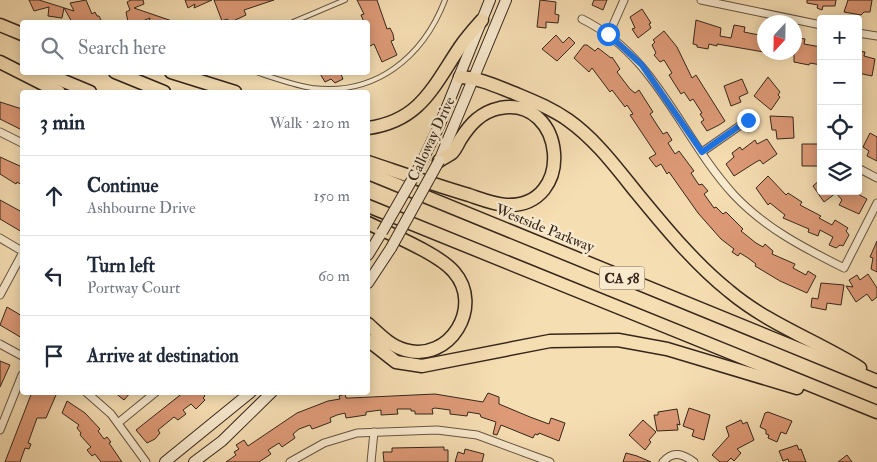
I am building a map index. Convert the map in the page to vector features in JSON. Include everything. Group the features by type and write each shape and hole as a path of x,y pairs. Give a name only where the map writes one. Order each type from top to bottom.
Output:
{"highway":[{"path":"0,20 20,25"},
{"path":"370,128 396,121 423,102 461,46 482,20"},
{"path":"0,25 20,33"},
{"path":"0,54 20,63"},
{"path":"0,62 20,72"},
{"path":"26,75 55,90"},
{"path":"49,75 85,90"},
{"path":"122,75 158,90"},
{"path":"181,75 229,90"},
{"path":"460,77 475,78 541,104 568,120 608,158 671,233 708,273 728,291 769,319 877,379"},
{"path":"370,163 453,190 507,205 531,199 543,188 552,175 555,151 545,127 534,116 519,110 502,108 479,117 467,130 453,152 439,161"},
{"name":"Westside Parkway","path":"370,174 877,379"},
{"name":"CA 58","path":"370,207 873,411"},
{"path":"370,224 450,266 460,280 466,299 464,318 459,328 447,342 430,350 412,352 395,346 370,326"},
{"path":"370,342 396,362 422,366 550,341 590,339 626,341 666,349 873,411"}],"main road":[{"name":"Calloway Drive","path":"370,252 421,164 460,77 490,0"},
{"name":"Calloway Drive","path":"370,280 409,217 439,161 506,0"},
{"path":"165,462 247,395"},
{"path":"194,462 222,440 269,395"}],"street":[{"path":"608,34 624,0"},
{"path":"701,0 817,24"},
{"path":"582,19 608,34 642,65 702,152 734,194 759,218 795,243 844,268 877,203"},
{"path":"862,34 877,36"},
{"path":"702,152 748,120"},
{"path":"0,132 20,142"},
{"path":"862,170 877,178"},
{"path":"0,238 20,252"},
{"path":"0,295 20,257"},
{"path":"0,344 20,355"},
{"path":"0,430 20,380"},
{"path":"89,395 118,423 146,462"},
{"path":"118,423 152,395"},
{"path":"290,462 324,442 340,437 374,432 438,430 464,433 497,441 550,462"},
{"path":"371,462 374,432"},
{"path":"663,462 670,456 680,454 694,462"}],"lane":[{"path":"298,20 345,0"},
{"path":"266,75 312,88 340,88 369,81 392,70 413,54 437,20 445,0"}],"building":[{"path":"29,0 39,0 74,11 70,3 86,0 92,14 95,12 101,20 71,20 64,8 62,18 48,16 49,7 34,11"},
{"path":"143,0 144,4 134,8 169,20 149,20 150,18 145,20 128,20 126,12 130,10 127,2"},
{"path":"185,0 212,0 194,8 195,4 188,8"},
{"path":"214,0 274,0 244,10 246,15 235,20 222,20"},
{"path":"357,0 377,0 387,29 390,28 393,34 394,40 391,41 397,55 382,62 374,44 370,46 370,20 363,20 361,15 364,14"},
{"path":"540,0 556,2 555,14 559,15 558,23 546,22 546,28 537,27"},
{"path":"594,0 607,0 603,10 592,5"},
{"path":"807,0 836,0 835,6 823,6 822,10 817,8 818,5 807,3"},
{"path":"848,0 872,0 870,12 864,12 861,15 844,12"},
{"path":"642,9 651,23 649,24 651,28 638,38 632,29 635,28 630,17"},
{"path":"696,20 721,28 720,36 731,38 734,25 745,27 744,32 757,35 757,51 717,44 717,46 709,44 708,49 697,47 697,45 693,44"},
{"path":"664,31 677,47 692,78 696,75 725,121 719,125 707,131 701,122 704,120 700,114 702,113 693,99 690,101 684,92 681,94 669,75 672,73 664,60 660,62 654,55 656,53 652,45 655,42 653,40"},
{"path":"556,35 563,43 569,37 575,43 557,61 542,49"},
{"path":"802,38 805,39 804,44 817,46 817,64 810,63 809,65 794,62 794,60 802,60"},
{"path":"584,45 595,51 598,48 612,57 620,69 617,72 630,89 635,93 639,90 653,112 650,114 657,125 663,134 667,132 672,140 668,143 675,154 679,151 694,171 691,173 699,185 702,184 708,191 704,194 714,208 716,207 723,214 726,212 743,229 741,231 756,243 763,247 765,244 773,251 772,254 795,264 793,268 806,275 808,271 816,276 807,293 780,281 755,266 756,264 740,253 738,256 732,252 734,249 721,239 698,213 669,172 667,174 661,164 656,167 649,158 656,154 630,115 633,114 627,105 625,107 612,90 610,92 592,68 589,72 574,58"},
{"path":"862,52 865,52 864,56 875,59 872,76 862,74"},
{"path":"321,75 341,75 343,79 335,83 331,79 325,82"},
{"path":"768,77 780,92 778,95 780,97 771,110 754,96"},
{"path":"742,79 748,93 739,97 741,102 731,106 724,86"},
{"path":"0,102 20,108 20,129 0,119"},
{"path":"770,116 793,117 794,138 777,139 776,130 772,130"},
{"path":"870,133 877,137 877,161 867,156 869,151 863,147"},
{"path":"767,139 777,154 763,164 760,160 734,176 726,164 734,157 732,153 740,147 742,150 755,140 757,144"},
{"path":"802,144 817,144 817,166 802,166"},
{"path":"0,157 20,166 20,184 17,182 16,184 0,174"},
{"path":"768,176 786,195 788,193 802,202 800,205 821,216 819,218 832,225 835,220 848,228 846,231 849,235 843,246 840,245 836,248 829,245 833,237 820,230 818,236 808,232 809,229 783,218 785,215 770,203 768,205 756,188"},
{"path":"817,182 817,192 813,186"},
{"path":"819,195 833,195 824,202"},
{"path":"838,195 860,195 867,199 859,214 839,205 842,200"},
{"path":"0,200 20,211 20,231 0,219"},
{"path":"877,241 877,272 871,269 873,258 870,257"},
{"path":"868,274 877,288 877,297 872,301 867,294 856,302 846,286 853,287 849,280 857,275 860,280"},
{"path":"821,283 844,285 841,305 827,303 826,310 811,307 812,298 818,299"},
{"path":"7,307 20,315 20,337 0,325"},
{"path":"0,361 10,365 0,387"},
{"path":"488,393 499,397 499,404 530,417 549,424 551,418 565,423 559,441 539,433 538,435 535,434 533,438 501,425 497,435 493,434 496,422 481,417 480,414 468,412 467,416 450,414 450,410 435,408 432,409 433,414 415,414 415,411 411,411 411,409 397,409 398,414 381,415 381,410 366,412 366,415 346,418 345,413 330,418 331,422 318,427 312,429 310,425 299,429 293,434 295,438 282,447 279,443 268,450 271,454 259,462 226,462 236,455 234,452 239,449 236,445 244,440 248,446 297,413 328,401 340,399 339,396 342,395 350,398 435,394 483,402"},
{"path":"31,395 56,395 46,418 37,418 28,443 31,444 29,449 25,448 20,462 5,462"},
{"path":"118,395 128,395 124,400"},
{"path":"180,395 205,396 203,398 205,400 196,409 191,404 183,410 186,414 178,420 174,417 158,430 160,433 155,439 147,443 136,430"},
{"path":"67,401 85,413 100,429 98,431 104,439 107,437 111,442 109,443 122,462 101,462 95,454 92,456 87,450 91,447 80,435 81,433 77,428 79,425 62,413"},
{"path":"689,408 710,415 704,440 692,436 694,430 683,426"},
{"path":"677,409 680,425 677,424 678,430 657,431 654,415 658,415 658,412"},
{"path":"768,412 792,421 786,434 781,432 777,442 768,438 769,435 766,434 766,430 760,427 765,413"},
{"path":"643,420 656,432 649,440 651,442 645,450 629,435"},
{"path":"741,420 743,424 747,422 754,440 737,449 741,453 734,461 731,458 727,462 720,462 712,455 729,436 726,427"},
{"path":"797,445 799,450 801,449 806,462 789,462 788,459 783,461 779,451"},
{"path":"444,447 444,450 448,450 448,462 384,462 383,452 392,452 392,448"},
{"path":"465,449 484,454 482,462 455,462 458,452 464,454"},
{"path":"626,453 637,456 651,462 623,462"},
{"path":"847,455 852,462 838,462"}],"route":[{"path":"608,34 642,65 702,152 748,120"}]}
